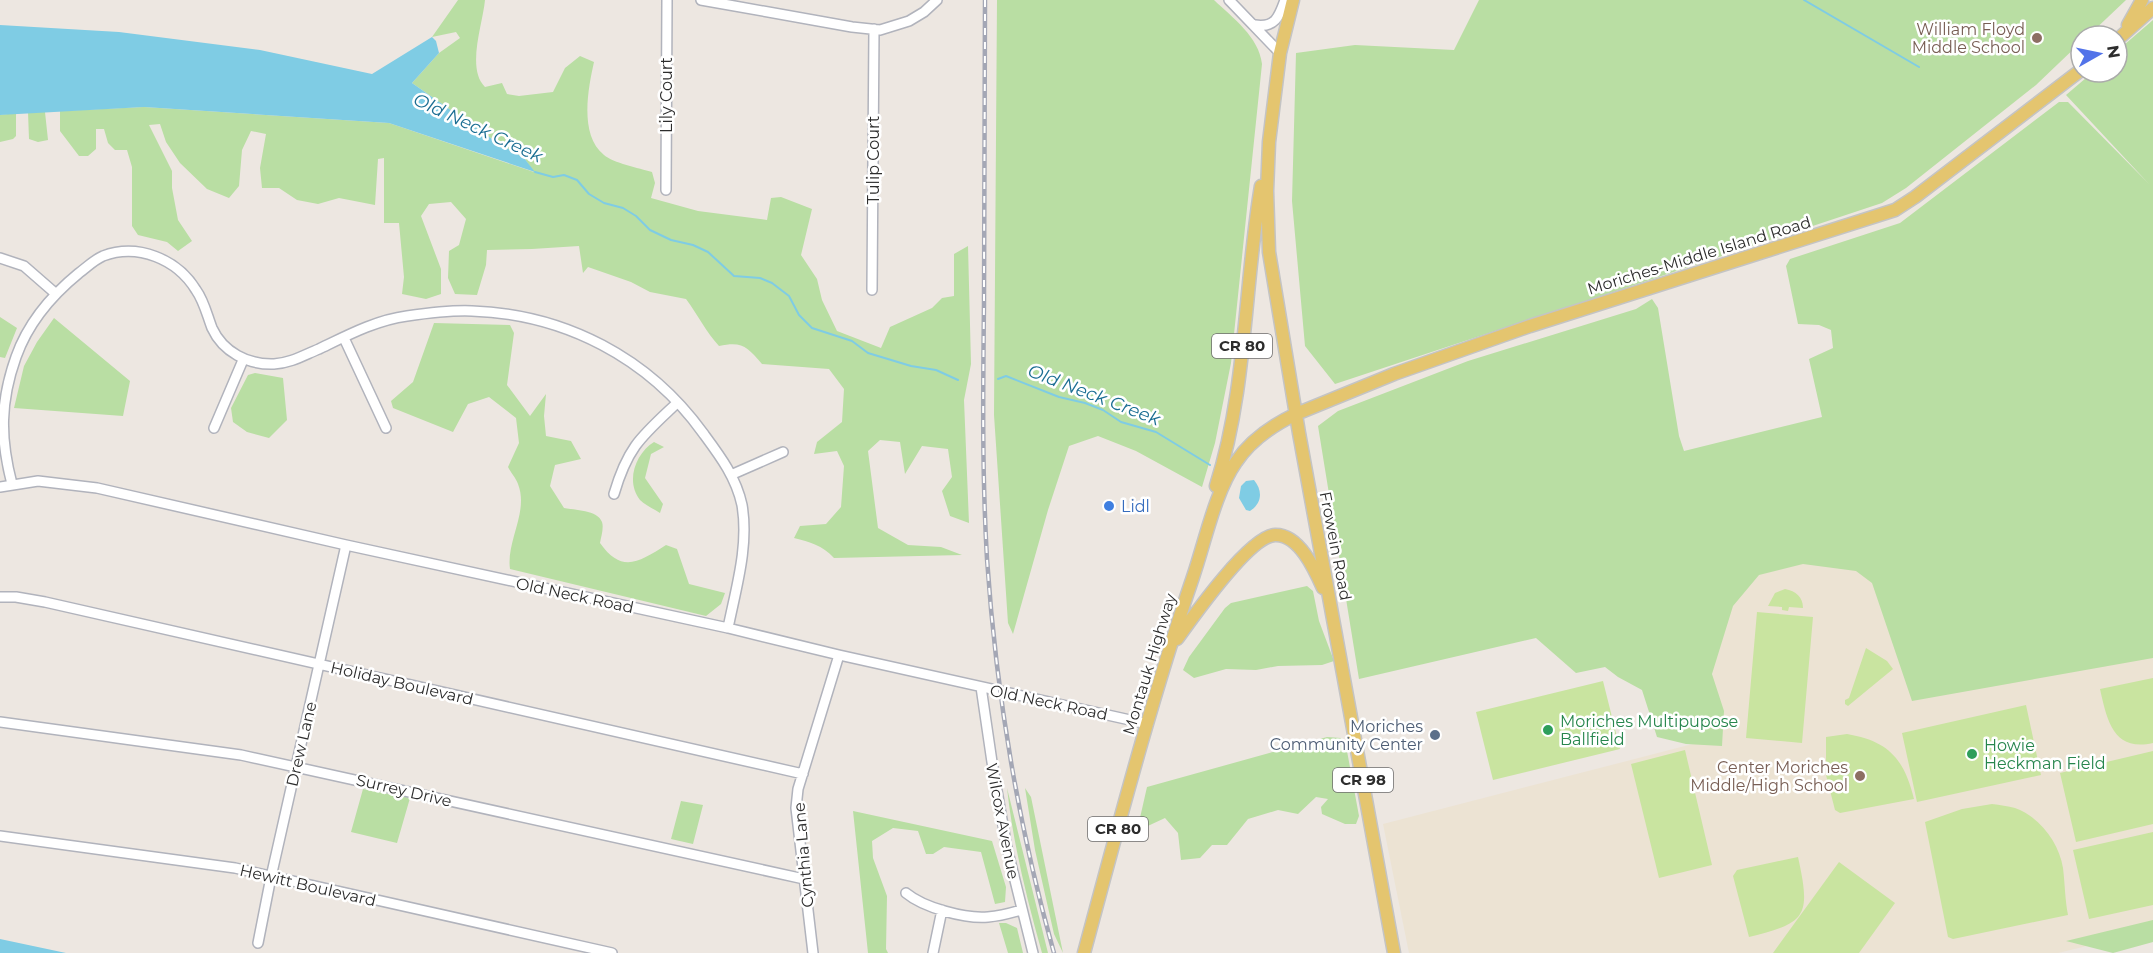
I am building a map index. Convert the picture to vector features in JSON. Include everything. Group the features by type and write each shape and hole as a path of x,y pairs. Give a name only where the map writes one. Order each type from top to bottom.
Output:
{"main road":[{"name":"CR 80","path":"1202,548 1209,508 1225,456 1234,412 1280,53 1293,0"},
{"path":"2127,24 2142,0"},
{"path":"2129,29 2153,8"},
{"name":"Moriches-Middle Island Road","path":"1296,414 1394,374 1530,326 1894,210 1915,197 2069,79"},
{"name":"Frowein Road","path":"1269,142 1267,191 1269,252 1296,414 1394,953"},
{"name":"Montauk Highway","path":"1084,953 1148,724 1221,491 1236,462 1257,439 1296,414"},
{"path":"1170,650 1219,582 1271,535 1288,538 1308,559 1331,606"}],"street":[{"name":"Lily Court","path":"666,190 667,0"},
{"path":"701,0 874,29 886,29 909,21 924,12 937,0"},
{"path":"1229,0 1280,53"},
{"path":"1255,25 1264,27 1270,24 1281,11 1284,0"},
{"name":"Tulip Court","path":"872,290 874,29"},
{"path":"12,484 3,442 1,403 21,343 38,315 56,293 100,257 120,253 149,254 179,270 189,279 203,304 213,331 243,360 272,364 285,363 372,325 402,316 469,310 536,319 601,344 650,374 693,418 733,474 742,506 744,530 743,549 728,628"},
{"path":"0,258 24,266 56,293"},
{"path":"344,338 386,428"},
{"path":"214,428 243,360"},
{"path":"614,494 620,472 629,453 640,438 677,403"},
{"path":"733,474 783,452"},
{"name":"Old Neck Road","path":"0,487 38,481 78,484 1148,724"},
{"name":"Drew Lane","path":"258,943 346,545"},
{"name":"Holiday Boulevard","path":"0,597 45,602 802,774"},
{"name":"Cynthia Lane","path":"813,953 796,808 802,774 838,655"},
{"name":"Wilcox Avenue","path":"981,687 999,803 1033,953"},
{"name":"Surrey Drive","path":"0,722 241,755 804,879"},
{"name":"Hewitt Boulevard","path":"0,836 235,868 612,953"},
{"path":"906,894 923,905 983,917 1022,910"},
{"path":"933,953 942,910"}],"shaded area":[{"name":"Center Moriches Middle/High School","path":"1874,544 2153,647 2153,930 2058,953 1409,953 1383,824 1712,739 1713,580"}],"green space":[{"path":"458,0 485,0 476,58 479,79 485,87 502,83 507,94 519,96 553,92 565,68 580,56 594,62 587,111 591,136 596,146 608,158 652,172 655,183 651,198 698,211 767,220 771,198 781,197 812,209 801,255 817,279 822,300 837,331 881,348 890,327 932,308 942,298 954,296 954,254 968,246 971,364 964,400 969,523 950,516 942,491 952,477 948,449 922,446 905,474 900,442 880,440 868,451 878,528 908,545 941,547 962,555 834,558 820,547 794,538 800,526 826,524 841,507 844,466 837,451 814,454 817,442 842,422 844,389 829,369 762,364 744,347 734,344 719,346 686,299 650,292 631,282 588,267 583,273 579,246 487,250 486,265 477,295 455,294 448,278 449,251 459,245 466,219 451,202 429,204 421,216 441,269 441,294 426,299 402,294 404,277 399,223 384,223 384,158 378,159 375,205 339,198 318,204 297,200 279,188 262,188 260,168 266,134 251,131 242,150 239,186 229,198 207,189 180,163 166,142 160,124 149,125 172,171 172,188 178,220 192,241 178,251 167,242 138,235 132,226 132,167 127,150 115,150 108,143 104,129 96,129 96,149 88,156 79,156 60,131 60,111 144,107 389,123 534,172 524,158 495,141 412,83 439,53 460,38 456,32 432,37"},
{"path":"997,0 1214,0 1251,37 1260,54 1262,64 1231,363 1215,443 1202,487 1136,451 1098,436 1069,446 1048,510 1013,634 1008,623 994,415"},
{"path":"1479,0 2126,0 2101,24 2069,24 2069,53 2036,85 1906,188 1882,203 1335,384 1305,346 1292,201 1296,53 1355,45 1454,50"},
{"path":"2153,20 2153,658 1912,701 1872,583 1856,571 1803,564 1759,575 1733,606 1712,674 1724,711 1722,746 1686,744 1657,737 1642,690 1605,667 1576,673 1536,638 1359,679 1318,426 1338,411 1468,361 1636,309 1652,299 1658,308 1679,436 1684,451 1822,417 1809,359 1833,348 1831,330 1819,325 1798,324 1786,266 1790,259 1900,223 2059,102 2068,102 2149,184 2066,95 2079,84 2129,84 2129,41"},
{"path":"28,112 45,112 48,140 38,142 29,139"},
{"path":"16,113 16,136 0,142 0,115"},
{"path":"0,317 17,328 5,358 0,357"},
{"path":"54,318 130,381 123,416 14,408 24,366"},
{"path":"434,323 510,325 514,333 507,385 530,416 546,394 544,416 546,436 571,441 581,459 555,465 550,486 564,508 591,513 600,518 603,527 600,543 608,553 623,562 639,560 666,545 677,549 689,584 725,593 721,604 706,616 510,569 511,548 521,505 518,484 508,467 519,443 516,418 489,397 468,404 453,432 393,408 391,401 413,382"},
{"path":"255,373 283,378 287,420 269,438 247,432 233,422 231,408 248,375"},
{"path":"654,442 664,447 651,454 645,478 663,504 660,513 640,500 633,484 638,460"},
{"path":"1307,586 1313,591 1319,621 1334,661 1322,665 1278,666 1256,670 1226,669 1194,678 1183,670 1189,657 1231,603"},
{"path":"1785,589 1798,595 1803,608 1789,607 1788,611 1782,610 1782,607 1768,606 1775,593"},
{"path":"1757,612 1813,617 1802,743 1746,738"},
{"path":"1866,648 1887,661 1893,669 1848,706 1845,700 1849,698"},
{"path":"2153,678 2153,743 2140,745 2129,743 2120,738 2109,722 2100,689"},
{"name":"Moriches Multipupose Ballfield","path":"1603,681 1620,749 1493,780 1476,712"},
{"name":"Howie Heckman Field","path":"2026,705 2041,775 1917,802 1902,733"},
{"path":"1847,734 1873,741 1892,754 1905,773 1914,799 1840,813 1835,810 1826,775 1826,737"},
{"path":"1327,737 1341,738 1347,751 1359,816 1356,824 1345,824 1322,814 1321,807 1328,799 1316,797 1298,814 1278,810 1248,819 1227,845 1212,845 1200,858 1181,860 1178,833 1165,818 1137,831 1147,787"},
{"path":"1685,750 1712,865 1659,878 1631,764"},
{"path":"2153,751 2153,824 2076,842 2060,773"},
{"path":"1007,788 1048,953 1042,953 1026,892"},
{"path":"1025,788 1031,797 1063,953 1054,934 1035,850"},
{"path":"363,789 410,798 397,843 351,832"},
{"path":"681,801 703,805 693,844 671,839"},
{"path":"1992,804 2012,807 2024,812 2040,824 2053,840 2063,868 2068,915 1953,939 1948,937 1925,822 1962,809"},
{"path":"853,811 992,841 1006,887 1005,902 995,904 981,852 944,847 933,854 926,854 918,831 893,828 872,841 873,858 887,896 886,949 888,953 868,953"},
{"path":"2153,832 2153,905 2089,919 2073,850"},
{"path":"1798,857 1804,892 1804,905 1800,914 1783,927 1749,937 1733,876 1737,870"},
{"path":"1839,862 1895,903 1859,953 1773,953"},
{"path":"2153,920 2153,942 2113,953 2066,941"},
{"path":"999,923 1006,923 1017,928 1023,953 1008,953"}],"water":[{"name":"Old Neck Creek","path":"0,25 119,32 260,50 372,74 432,37 436,41 439,53 412,83 495,141 524,158 535,172 389,123 144,107 0,115"},
{"path":"1254,480 1259,488 1260,497 1250,511 1246,510 1239,498 1241,486 1246,481"},
{"path":"0,939 66,953 0,953"}],"waterway":[{"path":"1804,0 1919,67"},
{"name":"Old Neck Creek","path":"535,172 553,177 564,175 577,180 589,194 604,203 623,208 636,216 650,230 671,240 693,245 708,252 734,276 760,278 772,283 789,296 799,315 812,328 852,341 868,353 911,366 936,370 958,380"},
{"name":"Old Neck Creek","path":"998,379 1006,376 1059,397 1103,410 1121,422 1156,432 1210,465"}],"railway":[{"path":"985,0 983,431 987,559 996,659 1010,758 1041,905 1054,953"}],"place":[{"name":"William Floyd Middle School","path":"2037,38"},
{"name":"Lidl","path":"1109,506"},
{"name":"Moriches Multipupose Ballfield","path":"1548,730"},
{"name":"Moriches Community Center","path":"1435,735"},
{"name":"Howie Heckman Field","path":"1972,754"},
{"name":"Center Moriches Middle/High School","path":"1860,776"}]}
